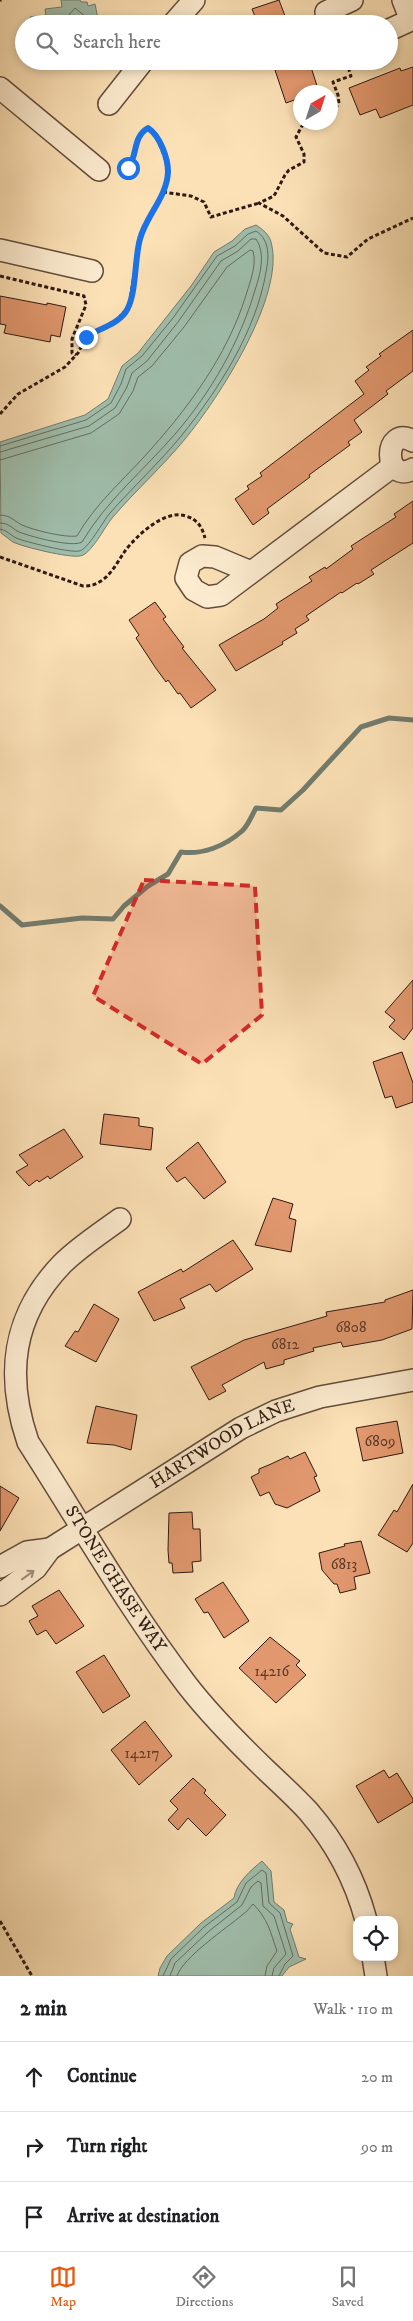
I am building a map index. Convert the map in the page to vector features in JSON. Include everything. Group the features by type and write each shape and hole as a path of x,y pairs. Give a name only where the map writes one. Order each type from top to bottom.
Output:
{"street":[{"path":"181,15 194,0"},
{"path":"327,15 326,12 352,0"},
{"path":"398,26 411,20 403,0"},
{"path":"109,104 136,70"},
{"path":"0,88 99,170"},
{"path":"0,250 92,271"},
{"path":"251,572 215,557 202,556 190,562 186,578 194,590 207,597 221,594 403,467 389,459 389,450 394,443 402,439 413,442"},
{"name":"STONE CHASE WAY","path":"120,1219 64,1262 45,1283 25,1319 16,1359 16,1396 20,1418 28,1442 154,1638 188,1686 235,1741 307,1810 326,1834 355,1886 365,1916"},
{"name":"HARTWOOD LANE","path":"0,1595 36,1568 50,1549 241,1428 276,1411 320,1397 413,1380"},
{"name":"HARTWOOD LANE","path":"0,1567 27,1552 50,1549"},
{"path":"374,1961 376,1976"}],"path":[{"path":"334,85 333,82 351,76 349,70"},
{"path":"0,414 18,394 65,368 76,355 86,337 116,322 129,306 140,238 163,192 168,171 155,133 148,128 142,132 138,140 132,163 128,168 123,170 117,166 99,170"},
{"path":"163,192 191,196 204,202 211,217 259,203 274,196 289,170 304,162 304,154 296,137 300,130"},
{"path":"259,203 282,216 324,253 347,257 368,239 413,218"},
{"path":"0,276 84,296 86,305 72,339 72,353 76,355"},
{"path":"0,557 83,586 91,586 109,574 127,549 141,535 163,519 180,514 194,518 200,526 208,556"},
{"path":"0,1921 32,1976"}],"highlighted area":[{"path":"144,880 255,886 262,1015 202,1064 93,996"}],"water":[{"path":"61,0 80,0 81,2 87,2 88,6 95,4 97,15 46,15 45,9 62,7"},
{"path":"256,225 267,234 271,242 273,264 269,290 259,317 231,373 185,439 113,517 93,546 84,554 74,556 36,549 13,542 1,533 0,442 85,415 108,399 122,366 138,353 191,286 214,252 232,241 245,229"},
{"path":"262,1861 271,1871 274,1902 284,1910 287,1922 293,1924 290,1929 299,1957 306,1959 289,1967 282,1976 158,1976 167,1956 201,1923 234,1898 241,1882"}],"building":[{"path":"279,0 285,15 254,15 252,9"},
{"path":"413,67 413,105 380,118 376,109 360,115 349,88 400,68 401,71"},
{"path":"275,70 312,70 317,85 293,85 293,100 286,103"},
{"path":"0,296 66,307 60,337 51,335 50,342 4,333 6,325 0,324"},
{"path":"413,330 413,371 386,391 388,394 354,420 362,432 348,442 350,445 267,509 269,513 253,525 235,499 249,489 247,486 262,476 260,473 364,394 355,381 369,370 366,367 381,356 379,354"},
{"path":"413,501 413,543 371,570 374,574 341,592 306,616 309,620 295,629 297,633 282,642 283,644 236,671 219,645 264,619 278,608 276,604 312,581 309,577 325,567 326,569 353,549 351,546 396,517 394,514"},
{"path":"155,602 166,617 163,619 184,647 182,648 216,690 191,708 168,680 166,682 155,667 136,638 139,635 129,620"},
{"path":"413,980 413,1028 404,1040 389,1027 395,1020 385,1012"},
{"path":"402,1052 413,1083 413,1102 396,1108 392,1096 385,1098 373,1062"},
{"path":"104,1114 139,1118 139,1126 153,1128 151,1150 100,1144"},
{"path":"64,1129 83,1157 50,1179 48,1176 39,1182 37,1180 29,1186 16,1172 28,1165 19,1155"},
{"path":"198,1142 226,1182 204,1199 185,1177 177,1182 166,1168"},
{"path":"273,1198 293,1204 289,1218 296,1220 291,1252 255,1245"},
{"path":"233,1240 253,1269 216,1292 210,1284 180,1299 185,1308 154,1321 138,1292 181,1269 183,1272"},
{"path":"413,1290 412,1329 382,1340 343,1347 341,1342 313,1348 314,1351 284,1360 284,1364 266,1369 264,1362 222,1385 226,1391 209,1400 191,1367 244,1340 327,1316 326,1312 385,1302 385,1300"},
{"path":"94,1304 119,1319 96,1362 65,1346 75,1331 78,1332"},
{"path":"96,1406 137,1415 131,1450 114,1445 87,1443"},
{"path":"397,1421 403,1453 363,1461 356,1428"},
{"path":"305,1452 317,1476 314,1477 320,1491 287,1508 275,1504 269,1492 260,1496 251,1477 259,1473 259,1469 288,1456 290,1459"},
{"path":"413,1484 413,1543 407,1552 378,1535 394,1510 397,1512"},
{"path":"0,1486 19,1498 0,1531"},
{"path":"192,1512 193,1529 200,1529 201,1561 192,1562 193,1572 173,1573 172,1563 169,1563 168,1550 169,1513"},
{"path":"361,1541 370,1573 354,1577 356,1589 340,1593 337,1584 334,1584 322,1570 319,1553 345,1546 344,1544"},
{"path":"223,1582 249,1621 224,1638 208,1612 204,1613 195,1599"},
{"path":"59,1590 84,1626 56,1644 46,1630 37,1635 29,1621 38,1616 32,1606"},
{"path":"270,1637 300,1661 296,1665 306,1675 276,1703 239,1668"},
{"path":"104,1655 130,1696 103,1713 76,1672"},
{"path":"145,1721 172,1756 139,1785 111,1750"},
{"path":"384,1770 389,1778 397,1773 413,1802 378,1823 356,1786"},
{"path":"193,1778 206,1790 204,1793 226,1815 206,1836 188,1818 178,1830 168,1820 178,1809 170,1801"}],"waterway":[{"path":"0,906 22,925 82,918 113,919 124,906 148,886 168,874 181,852 205,851 228,841 244,829 256,808 281,810 303,790 361,727 389,718 413,720"}],"route":[{"path":"86,337 116,322 129,306 140,238 167,183 168,171 165,158 155,133 148,128 142,132 138,140 132,163 128,168"}]}
